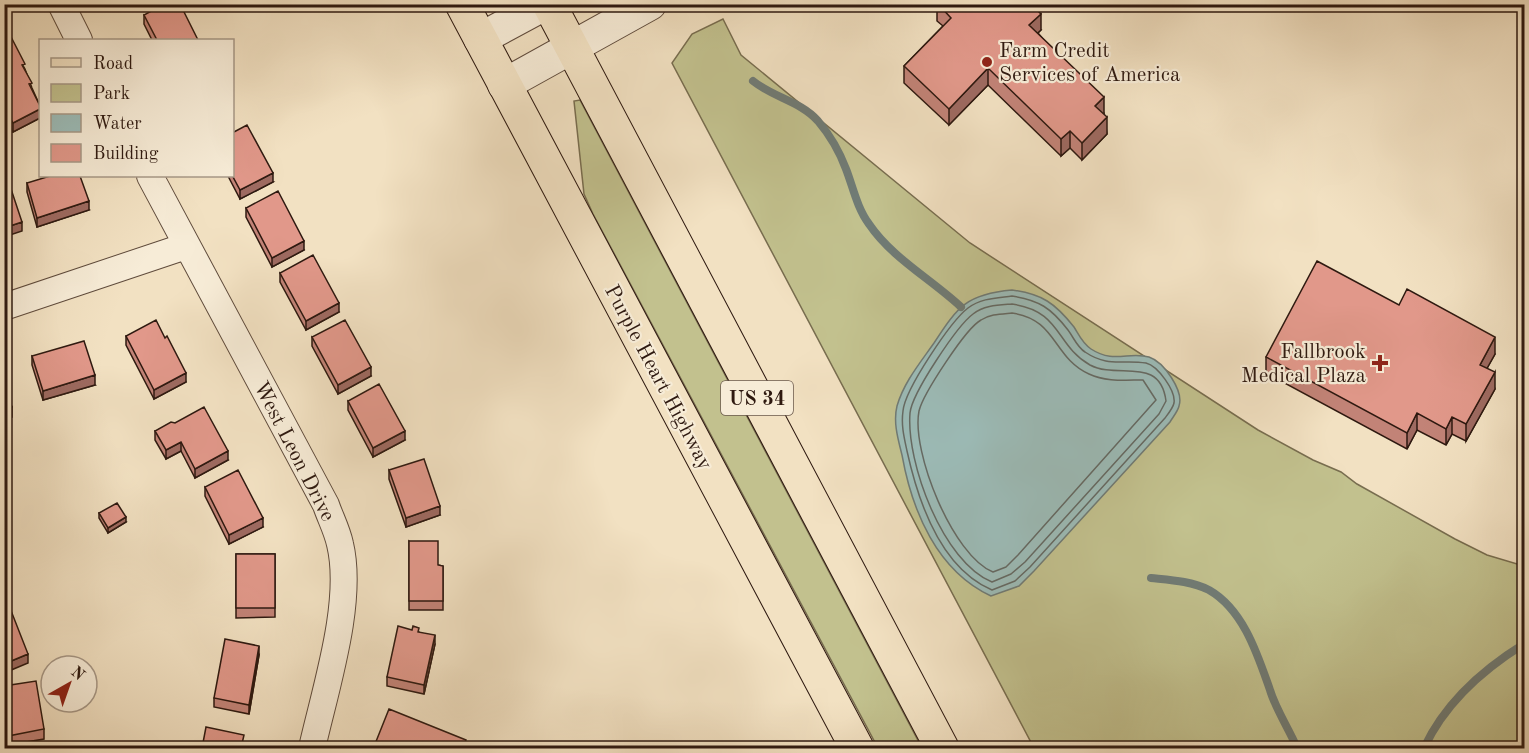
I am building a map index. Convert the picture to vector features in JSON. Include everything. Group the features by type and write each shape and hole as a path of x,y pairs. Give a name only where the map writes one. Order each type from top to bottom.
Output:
{"main road":[{"name":"Purple Heart Highway","path":"462,4 856,748"},
{"name":"US 34","path":"547,4 942,748"}],"street":[{"path":"61,4 79,39"},
{"path":"480,39 547,4"},
{"path":"504,85 650,4"},
{"name":"West Leon Drive","path":"151,177 326,505 340,544 344,577 341,612 312,748"},
{"path":"4,307 186,246"}],"green space":[{"path":"723,19 741,55 970,243 1258,430 1313,460 1341,472 1357,484 1455,539 1487,555 1524,566 1524,748 1034,748 672,63 692,34"},
{"path":"580,100 922,748 878,748 593,214 584,194 574,101"}],"water":[{"path":"1012,290 1040,297 1054,306 1074,327 1085,344 1099,353 1114,357 1135,355 1155,360 1172,378 1180,400 1178,410 1170,422 1034,571 1019,586 991,596 972,585 956,571 942,555 920,518 906,476 896,412 908,381 957,311 965,304 984,295"}],"building":[{"path":"164,4 180,4 198,39 156,39 144,15"},
{"name":"Farm Credit Services of America","path":"938,4 1031,4 1041,14 1029,25 1104,97 1095,106 1107,117 1082,143 1070,131 1061,139 988,68 949,109 904,66 951,18"},
{"path":"8,31 25,64 22,65 32,83 29,84 39,104 39,110 13,123 4,107 4,33"},
{"path":"247,125 273,173 240,190 233,177 234,132"},
{"path":"47,177 80,177 89,201 37,218 27,183"},
{"path":"11,189 22,222 4,228 4,191"},
{"path":"278,191 304,241 272,258 246,208"},
{"path":"313,255 339,303 306,321 280,273"},
{"name":"Fallbrook Medical Plaza","path":"1317,261 1399,305 1407,289 1495,337 1480,365 1495,372 1466,424 1452,417 1446,429 1417,413 1407,433 1266,357"},
{"path":"156,320 186,373 154,390 126,336"},
{"path":"345,320 371,367 338,385 312,337"},
{"path":"84,341 95,375 43,391 32,356"},
{"path":"379,384 405,431 373,448 348,401"},
{"path":"4,399 12,407 4,414"},
{"path":"204,407 228,451 195,469 181,442 166,450 155,431"},
{"path":"424,459 440,506 406,518 389,470"},
{"path":"238,470 263,518 229,535 205,487"},
{"path":"117,503 126,517 108,528 99,513"},
{"path":"409,541 438,541 438,565 443,566 443,601 409,601"},
{"path":"236,554 275,554 275,608 236,608"},
{"path":"8,603 28,654 4,664 4,604"},
{"path":"398,626 412,630 413,626 419,628 418,632 435,635 424,685 387,677"},
{"path":"225,639 259,646 249,705 214,698"},
{"path":"36,681 39,714 42,714 44,729 8,736 4,716 4,686"},
{"path":"389,709 466,740 463,748 386,748 375,744"},
{"path":"206,727 244,735 241,748 202,748"}],"waterway":[{"path":"753,81 769,92 795,104 818,121 837,150 861,211 878,236 900,258 961,307"},
{"path":"1151,578 1180,581 1202,587 1232,609 1248,635 1276,705 1297,748"},
{"path":"1424,748 1443,716 1466,689 1479,676 1524,644"}],"place":[{"name":"Farm Credit Services of America","path":"987,62"},
{"name":"Fallbrook Medical Plaza","path":"1380,363"}]}
